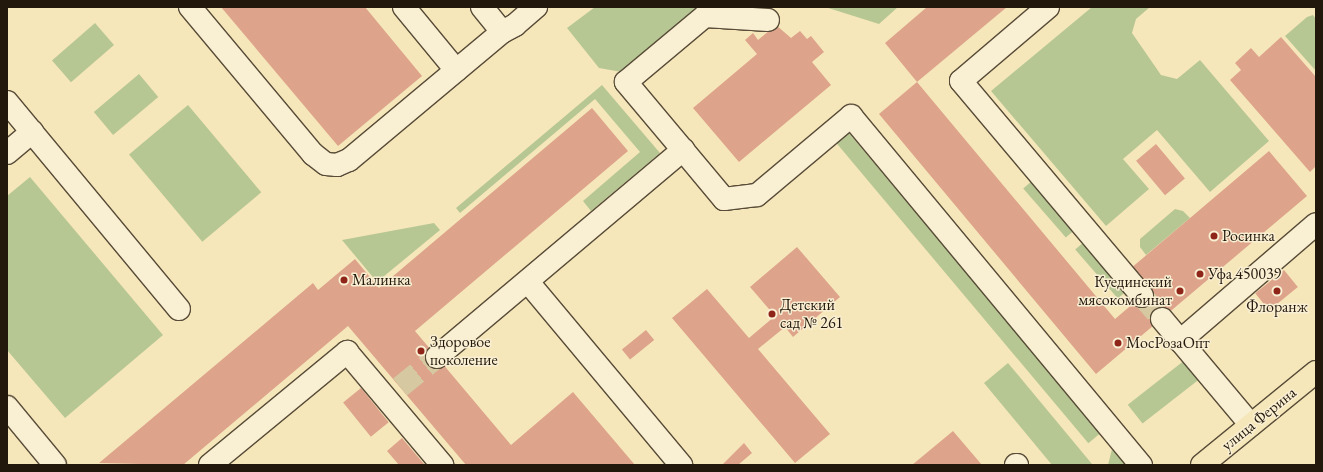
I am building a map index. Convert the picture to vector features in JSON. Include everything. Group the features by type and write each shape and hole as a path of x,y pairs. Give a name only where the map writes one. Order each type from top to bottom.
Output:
{"main road":[{"name":"улица Ферина","path":"1202,465 1316,372"}],"lane":[{"path":"190,7 313,154 326,164 337,165 349,160 502,32 515,25 536,7"},
{"path":"404,7 456,70"},
{"path":"482,7 502,32"},
{"path":"1048,7 961,81 1142,296"},
{"path":"768,20 705,16 626,82 724,199 757,195 851,116 1142,465"},
{"path":"7,102 179,309"},
{"path":"7,153 32,132"},
{"path":"437,357 528,282 683,150"},
{"path":"1180,341 1316,224"},
{"path":"528,282 681,465"},
{"path":"1162,319 1251,425"},
{"path":"210,465 347,352 393,393 442,465"},
{"path":"7,407 55,465"}],"green space":[{"path":"595,7 705,7 627,73 599,68 567,28"},
{"path":"825,7 898,7 879,24"},
{"path":"1092,7 1150,7 1136,19 1132,33 1161,75 1177,79 1200,60 1269,141 1210,192 1157,130 1123,159 1149,189 1106,226 991,91"},
{"path":"1313,15 1316,19 1316,71 1285,36 1307,17"},
{"path":"95,23 114,45 71,82 52,60"},
{"path":"139,74 158,97 113,135 94,112"},
{"path":"602,85 660,153 591,211 583,201 640,152 595,99 460,213 456,208"},
{"path":"188,105 261,192 202,242 129,154"},
{"path":"848,132 1101,433 1088,443 836,142"},
{"path":"30,177 163,335 65,418 7,350 7,196"},
{"path":"1033,180 1076,229 1066,238 1023,189"},
{"path":"1175,209 1183,211 1190,218 1146,255 1140,247 1140,239"},
{"path":"434,223 440,230 377,282 342,240"},
{"path":"1085,241 1128,290 1118,299 1075,250"},
{"path":"1190,356 1205,375 1143,424 1128,405"},
{"path":"1008,363 1092,464 1091,465 1052,465 984,383"},
{"path":"1114,441 1135,465 1108,465"}],"building":[{"path":"221,7 365,7 422,76 338,146"},
{"path":"927,7 1007,7 917,82 885,43"},
{"path":"776,25 791,38 800,31 807,39 811,36 824,52 812,62 831,85 739,162 693,108 757,54 745,40 753,33 758,40"},
{"path":"1281,37 1316,77 1316,166 1310,172 1230,80 1241,70 1235,63 1251,48 1259,57"},
{"path":"917,82 1115,319 1142,296 1130,269 1269,151 1307,196 1096,374 879,114"},
{"path":"592,108 628,151 415,331 511,445 573,392 635,465 466,465 348,326 183,465 99,463 313,283 318,290 355,259 379,288"},
{"path":"1156,144 1185,178 1165,195 1136,161"},
{"path":"797,247 840,297 793,337 785,327 758,349 830,434 795,463 672,318 707,289 749,338 775,316 750,287"},
{"name":"Флоранж","path":"1284,270 1298,287 1269,310 1255,293"},
{"path":"646,330 654,340 630,360 622,350"},
{"path":"361,388 389,422 371,437 343,402"},
{"path":"953,431 982,465 912,465"},
{"path":"402,438 424,464 423,465 399,465 387,451"},
{"path":"744,443 752,453 738,465 722,465"}],"tunnel":[{"path":"1142,296 1162,319"},
{"path":"400,387 437,357"}],"place":[{"name":"Росинка","path":"1214,236"},
{"name":"Уфа 450039","path":"1200,274"},
{"name":"Малинка","path":"344,280"},
{"name":"Куединский мясокомбинат","path":"1180,291"},
{"name":"Флоранж","path":"1277,291"},
{"name":"Детский сад № 261","path":"772,314"},
{"name":"МосРозаОпт","path":"1118,343"},
{"name":"Здоровое поколение","path":"421,351"}]}
